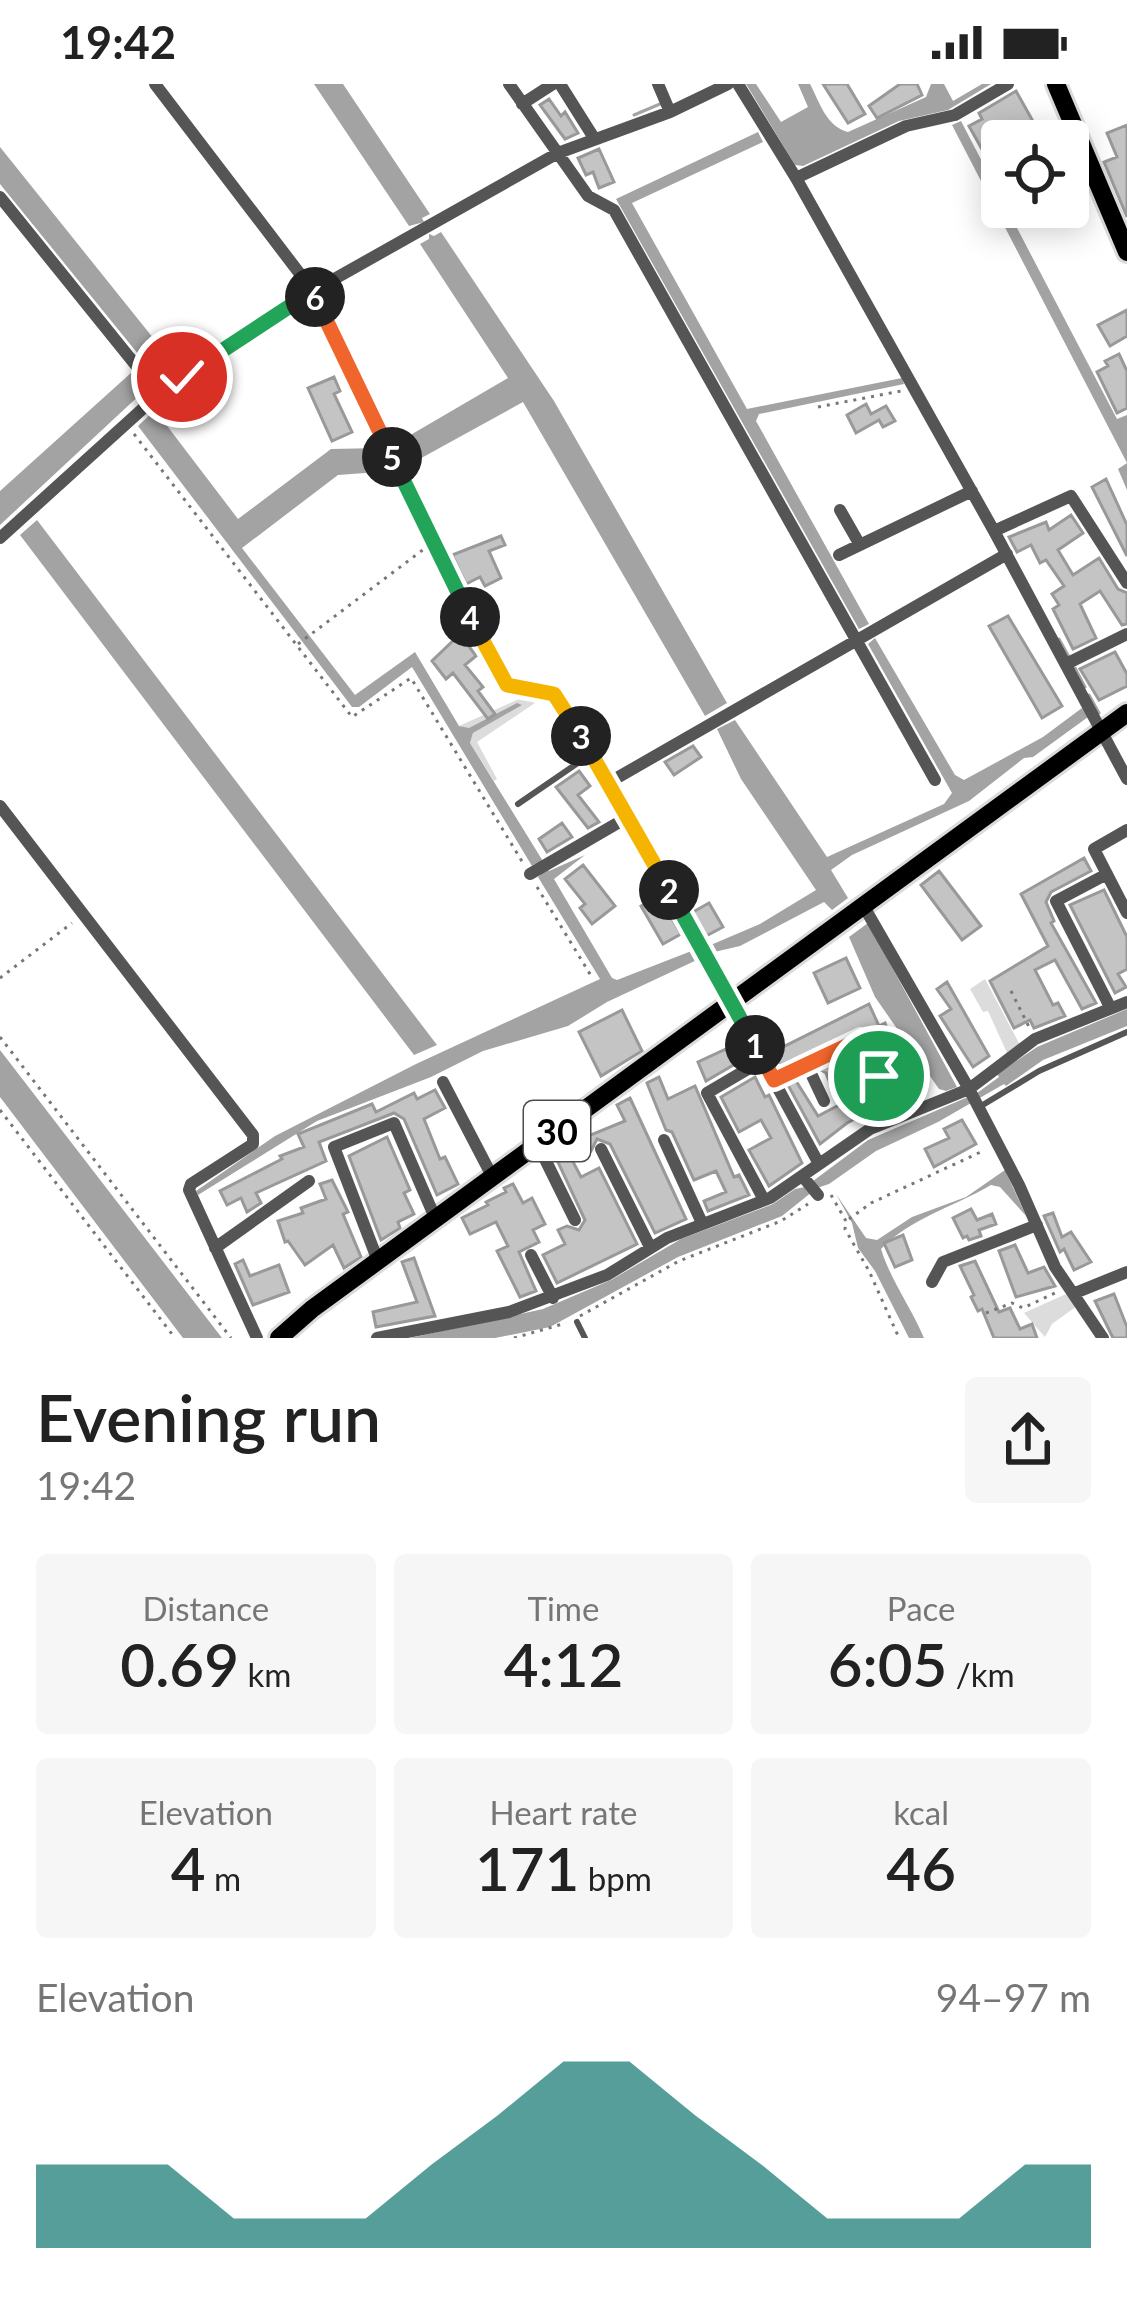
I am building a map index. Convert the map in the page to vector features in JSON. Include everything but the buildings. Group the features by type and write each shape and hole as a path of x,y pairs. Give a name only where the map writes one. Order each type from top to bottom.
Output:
{"main road":[{"path":"1056,84 1127,252"},
{"name":"30","path":"279,1338 1127,713"}],"street":[{"path":"155,84 313,291 497,673 515,689 554,694 628,817 819,1164"},
{"path":"509,84 588,196 614,210 935,780"},
{"path":"522,104 556,84 594,138"},
{"path":"658,84 670,112"},
{"path":"0,538 159,394 313,291 558,153 670,112 728,84"},
{"path":"738,84 972,491 1127,779"},
{"path":"796,178 906,127 955,115 1008,84"},
{"path":"0,196 159,394"},
{"path":"839,555 972,491"},
{"path":"994,531 1070,496 1127,584"},
{"path":"840,510 860,545"},
{"path":"608,783 1006,554"},
{"path":"1066,664 1127,634"},
{"path":"0,806 253,1135 253,1144 191,1184 189,1190 256,1338"},
{"path":"538,870 628,817"},
{"path":"1127,830 1094,850 1127,913"},
{"path":"1107,874 1055,901 1110,1007"},
{"path":"863,904 974,1097 1055,1267 1102,1338"},
{"path":"377,1338 509,1312 607,1275 650,1247 804,1179 870,1129 974,1097 1035,1040 1127,1002"},
{"path":"774,1080 861,1039 879,1076"},
{"path":"763,1060 707,1093 764,1200"},
{"path":"807,1065 824,1101"},
{"path":"443,1082 493,1178"},
{"path":"378,1261 334,1147 394,1123 436,1220"},
{"path":"664,1140 702,1223"},
{"path":"538,1145 575,1220"},
{"path":"601,1149 650,1247"},
{"path":"804,1179 818,1195"},
{"path":"215,1249 309,1181"},
{"path":"932,1282 943,1262 1037,1226"},
{"path":"532,1255 553,1298"},
{"path":"1072,1290 1127,1272"}],"lane":[{"path":"518,804 591,754"},
{"path":"974,1097 1127,1032"},
{"path":"577,1322 585,1338"}],"path":[{"path":"818,407 914,388"},
{"path":"126,423 352,716 411,679 538,870 592,979"},
{"path":"296,645 434,542"},
{"path":"0,979 83,915"},
{"path":"1011,991 1035,1040"},
{"path":"0,1037 231,1338"},
{"path":"0,1110 175,1338"},
{"path":"898,1338 845,1229 847,1221 920,1178 998,1145"},
{"path":"514,1338 551,1330 679,1261 781,1221 818,1195 832,1196 847,1221"},
{"path":"986,1313 1012,1303 1023,1308 1072,1290"}],"shaded area":[{"path":"314,84 343,84 430,214 422,218 424,222 409,226"},
{"path":"746,84 756,84 781,122 808,107 798,84 810,84 829,119 848,132 926,97 931,84 944,84 953,101 982,84 991,84 948,110 899,121 803,166 795,165"},
{"path":"961,121 981,160 981,181 952,125"},
{"path":"758,132 763,142 632,203 747,409 902,378 904,384 759,414 756,421 869,624 859,629 616,199"},
{"path":"0,147 178,369 160,381 0,184"},
{"path":"1005,228 1017,228 1117,419 1127,415 1127,463"},
{"path":"441,232 554,401 727,703 705,716 523,402 405,467 395,444 508,378 420,244 429,234"},
{"path":"132,372 145,390 0,525 0,491"},
{"path":"155,410 238,519 331,449 380,448 392,471 338,475 242,548 355,695 415,652 459,726 469,728 517,703 522,705 473,733 470,743 549,871 585,855 554,879 612,978 694,950 699,959 607,1002 568,1026 483,1051 431,1077 317,1121 198,1195 196,1191 275,1136 600,979 538,877 535,864 532,866 412,667 359,707 352,707 138,426"},
{"path":"1127,463 1127,490 1118,469"},
{"path":"37,520 437,1045 414,1055 20,535"},
{"path":"875,638 955,775 964,780 1043,737 1082,708 1088,717 969,801 852,855 831,870 848,898 832,910 824,902 740,946 710,953 706,947 760,924 816,890 741,779 717,729 735,720 827,857 944,804 952,793 868,644"},
{"path":"530,694 535,703 477,742 494,781 470,743 473,733 520,705 469,729 459,726"},
{"path":"868,923 957,1087 939,1089 875,997 849,937"},
{"path":"985,979 1020,1045 1007,1053 988,1011 983,1012 970,989"},
{"path":"1127,1009 1127,1026 1043,1060 1006,1086 876,1151 782,1216 678,1257 550,1327 495,1338 410,1338 543,1309 611,1280 681,1239 805,1187 868,1140 977,1093 1037,1047"},
{"path":"0,1050 222,1338 183,1338 0,1097"},
{"path":"1005,1170 1026,1216 1000,1187 991,1185 919,1221 881,1249 924,1338 909,1338 858,1248 852,1223 836,1194 866,1238 877,1240 912,1217 966,1197"},
{"path":"1066,1294 1077,1306 1052,1324 1045,1337 1024,1313"}],"waterway":[{"path":"634,115 660,104"},
{"path":"1059,639 1069,657"},
{"path":"1075,668 1085,687"},
{"path":"1089,695 1099,713"}],"route":[{"path":"182,377 313,291 497,673 515,689 539,689 561,702 774,1080 861,1039 879,1076"}]}
